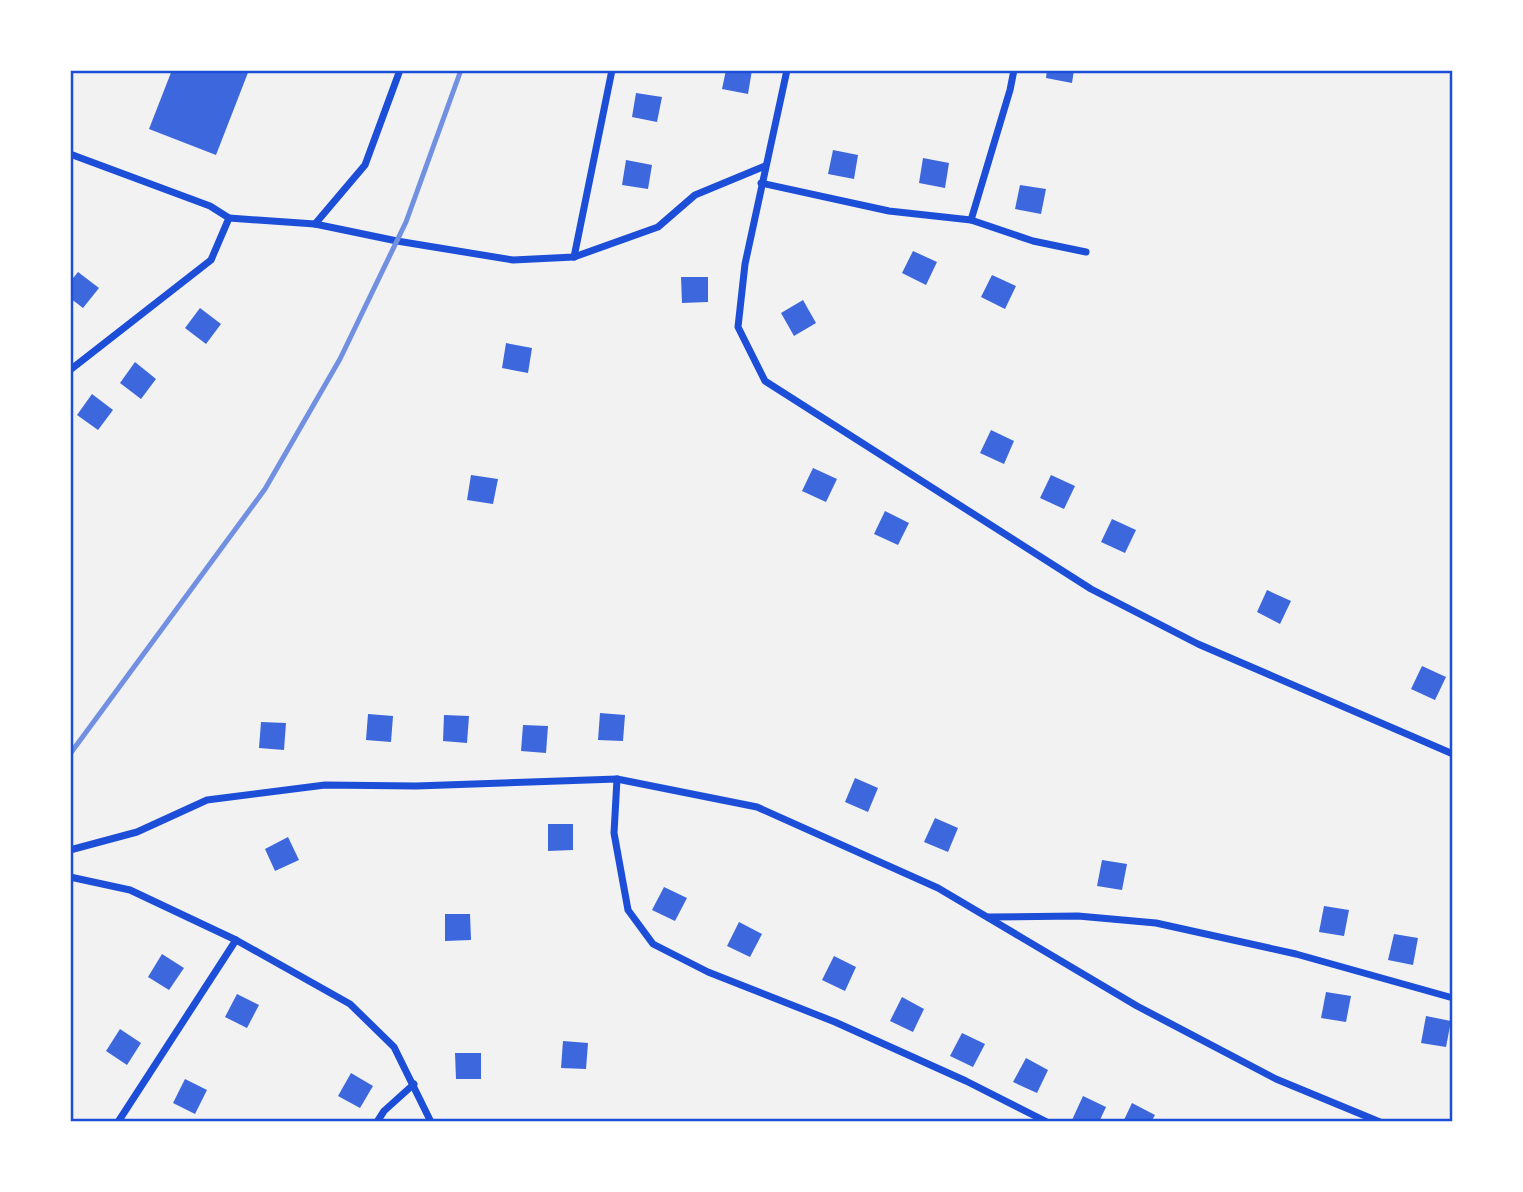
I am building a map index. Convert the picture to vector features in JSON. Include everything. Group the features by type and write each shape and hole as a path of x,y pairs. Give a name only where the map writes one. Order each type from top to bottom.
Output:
{"street":[{"path":"315,224 365,165 400,70"},
{"path":"574,257 612,70"},
{"path":"787,70 745,264 738,327 765,381 1091,589 1198,644 1453,754"},
{"path":"971,220 1014,70"},
{"path":"70,154 210,206 229,218 315,224 513,260 574,257 658,227 695,195 765,166"},
{"path":"761,183 889,211 971,220 1033,241 1086,252"},
{"path":"70,370 211,260 229,218"},
{"path":"70,850 137,832 207,800 325,785 416,786 617,779 757,807 938,888 1137,1006 1276,1079 1380,1122"},
{"path":"617,779 614,834 628,909 653,944 708,972 835,1022 967,1081 1047,1122"},
{"path":"70,877 130,890 236,940 350,1004 394,1047 431,1122"},
{"path":"988,918 1078,916 1156,923 1297,954 1453,998"},
{"path":"118,1122 236,940"},
{"path":"377,1122 384,1111 414,1084"}],"building":[{"path":"172,70 249,70 216,155 149,129"},
{"path":"726,70 752,70 748,94 722,89"},
{"path":"1047,70 1074,70 1072,83 1046,78"},
{"path":"636,93 662,97 657,122 632,117"},
{"path":"833,150 858,155 854,179 828,174"},
{"path":"923,158 949,163 945,188 919,183"},
{"path":"626,160 652,165 648,189 622,185"},
{"path":"1020,185 1046,189 1041,214 1015,209"},
{"path":"913,251 937,262 926,285 902,273"},
{"path":"78,272 99,288 83,308 70,298 70,282"},
{"path":"992,275 1016,286 1005,309 981,297"},
{"path":"681,277 708,277 708,302 682,303"},
{"path":"803,300 816,323 794,336 781,313"},
{"path":"200,308 221,324 206,344 185,328"},
{"path":"506,343 532,348 528,373 502,368"},
{"path":"135,362 156,379 141,399 120,383"},
{"path":"92,394 113,410 98,430 77,415"},
{"path":"991,430 1014,441 1004,464 980,453"},
{"path":"813,468 837,479 826,502 802,491"},
{"path":"471,475 498,479 493,504 467,500"},
{"path":"1051,475 1075,486 1064,509 1040,498"},
{"path":"885,511 909,523 898,545 874,534"},
{"path":"1112,519 1136,530 1125,553 1101,542"},
{"path":"1267,590 1291,601 1280,624 1257,612"},
{"path":"1422,666 1446,677 1435,700 1411,689"},
{"path":"600,713 625,715 623,741 598,740"},
{"path":"368,714 393,716 391,742 366,740"},
{"path":"444,715 469,716 467,743 443,741"},
{"path":"261,722 286,723 284,750 259,748"},
{"path":"523,725 548,726 546,753 521,751"},
{"path":"855,778 878,788 868,812 845,802"},
{"path":"935,818 958,828 948,852 924,842"},
{"path":"548,824 573,824 573,850 548,851"},
{"path":"288,837 299,860 275,871 265,849"},
{"path":"1102,860 1127,864 1122,890 1097,886"},
{"path":"664,887 687,898 675,921 652,910"},
{"path":"1324,906 1349,910 1344,936 1319,932"},
{"path":"445,914 470,914 471,940 445,941"},
{"path":"739,922 762,934 750,957 727,946"},
{"path":"1394,934 1418,938 1413,965 1388,960"},
{"path":"162,954 184,968 169,990 148,977"},
{"path":"834,956 856,967 845,991 822,980"},
{"path":"1326,992 1351,996 1346,1022 1321,1018"},
{"path":"237,994 259,1005 247,1028 225,1017"},
{"path":"902,997 924,1009 913,1032 890,1021"},
{"path":"1426,1016 1451,1021 1446,1047 1421,1043"},
{"path":"120,1029 141,1043 127,1065 106,1051"},
{"path":"962,1033 985,1044 973,1067 950,1056"},
{"path":"563,1041 588,1043 586,1069 561,1068"},
{"path":"455,1053 481,1053 481,1079 456,1079"},
{"path":"1026,1058 1048,1070 1037,1093 1013,1082"},
{"path":"351,1073 373,1086 360,1108 338,1096"},
{"path":"185,1079 207,1090 195,1114 173,1103"},
{"path":"1083,1096 1106,1107 1099,1122 1072,1120"},
{"path":"1132,1103 1155,1115 1151,1122 1123,1122"}],"railway":[{"path":"70,754 265,489 340,359 406,222 461,70"}]}
